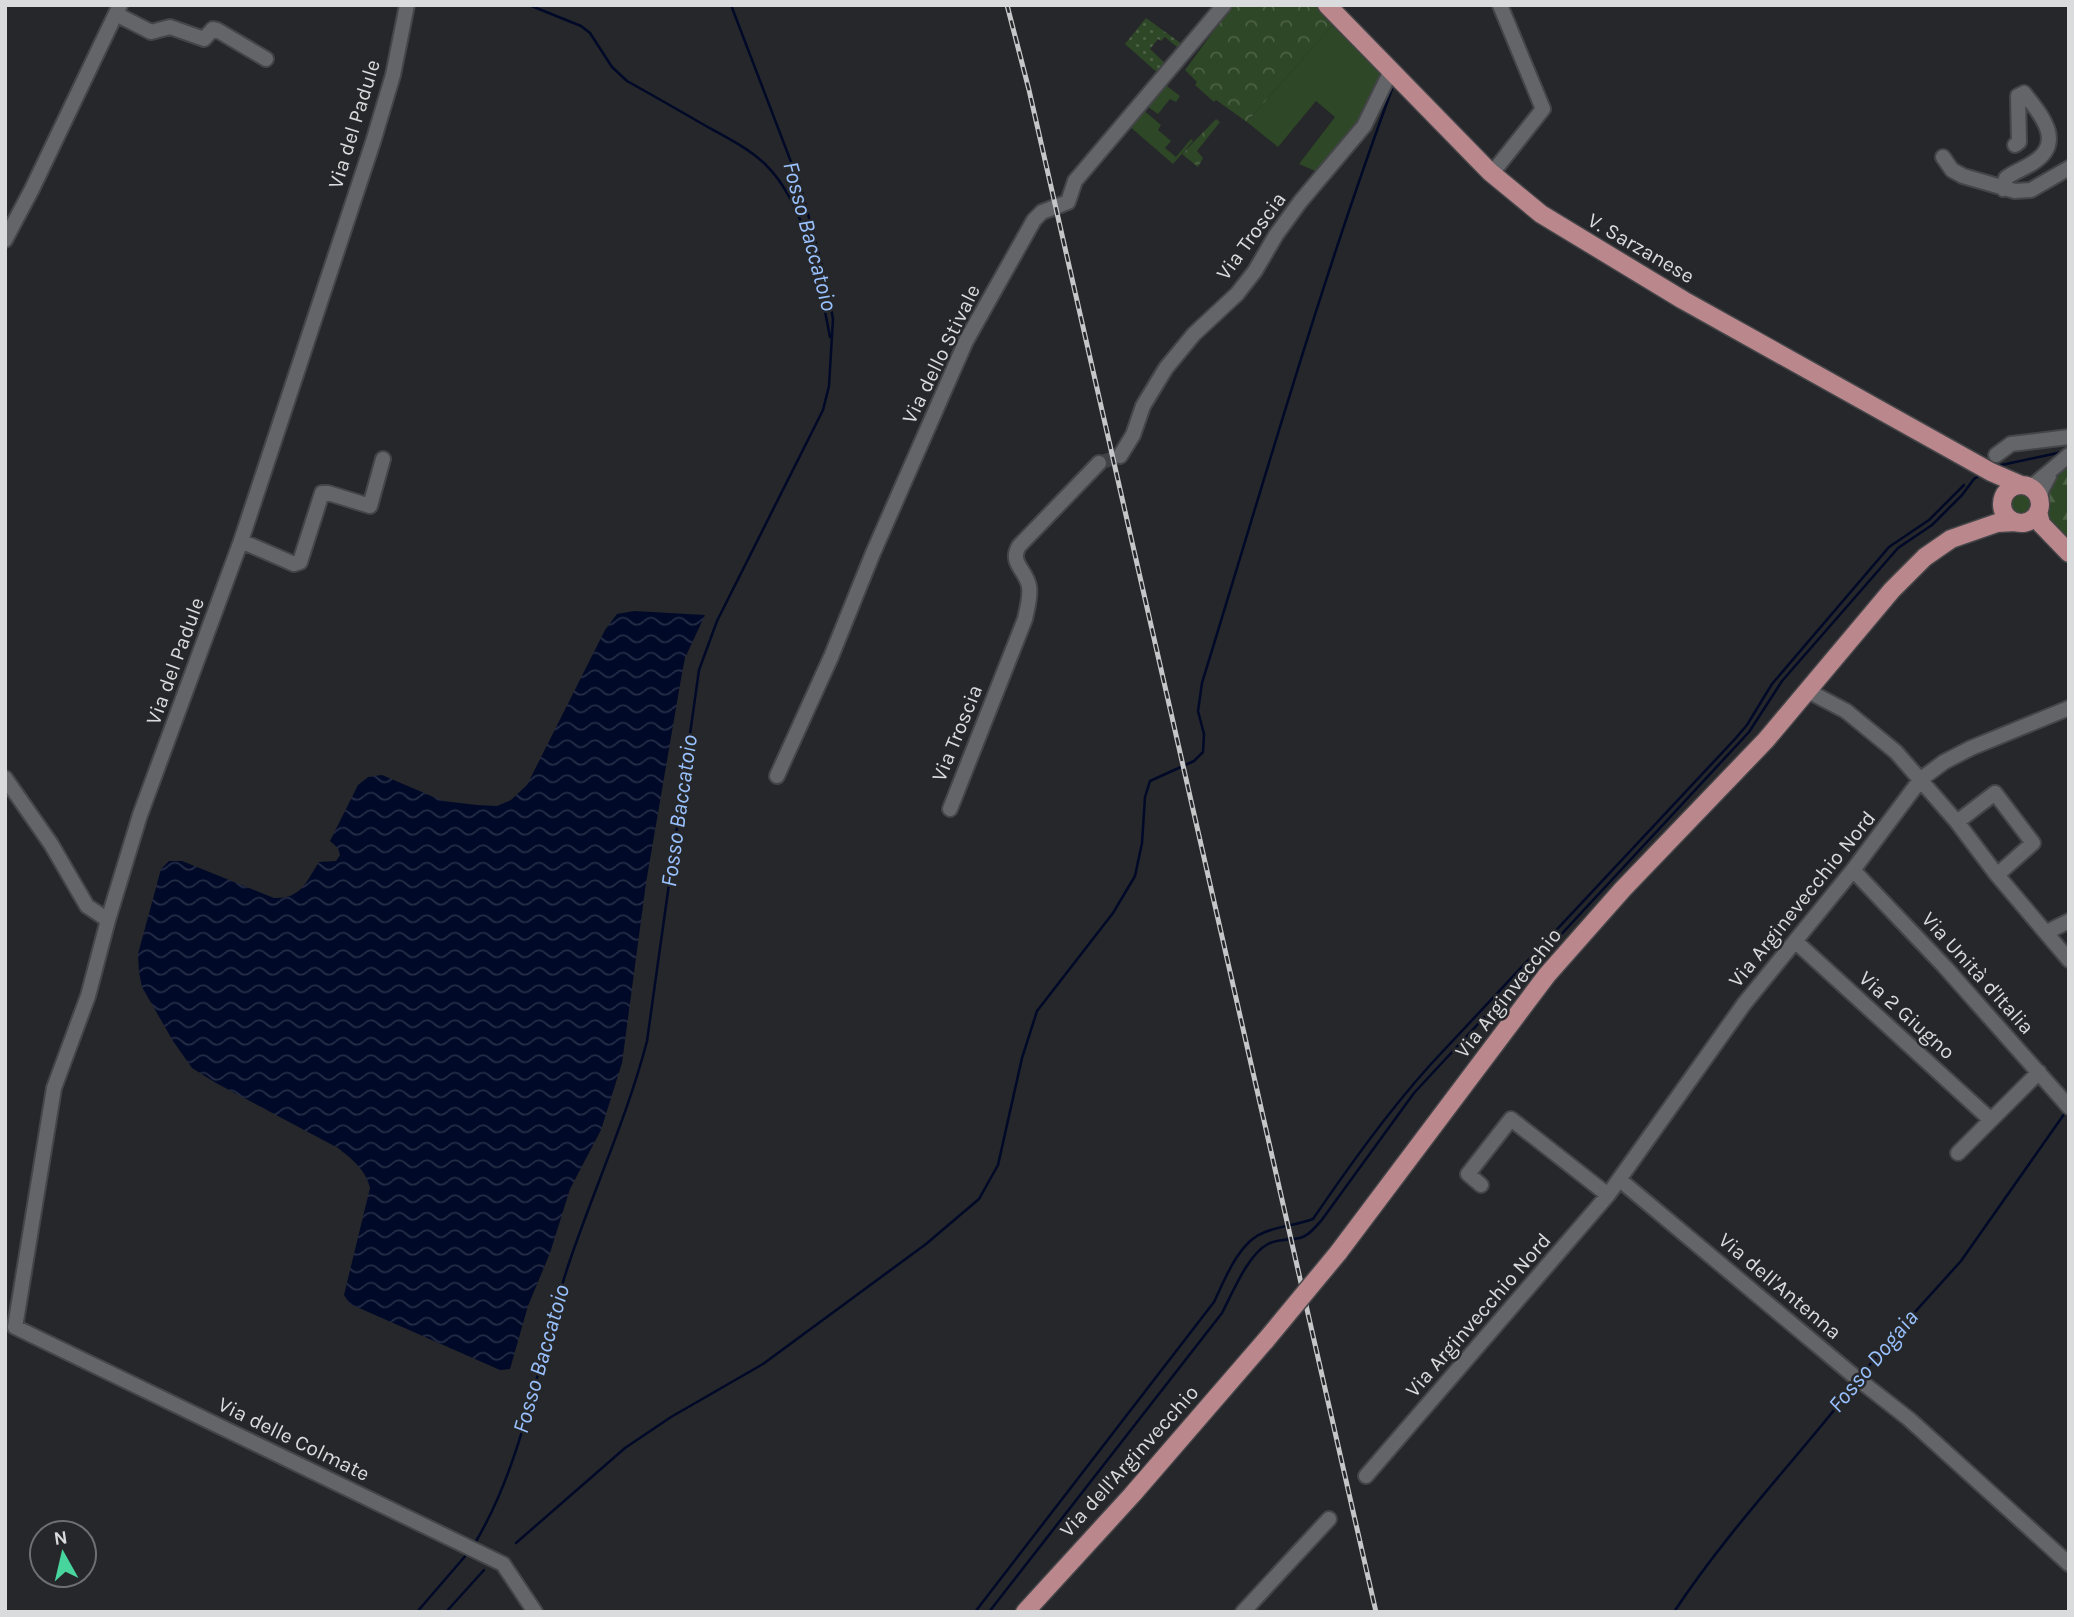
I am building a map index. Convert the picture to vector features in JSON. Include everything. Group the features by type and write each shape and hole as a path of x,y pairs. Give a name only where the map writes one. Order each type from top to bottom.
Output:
{"main road":[{"name":"V. Sarzanese","path":"1327,5 1490,172 1519,198 1565,230 1683,300 2026,486"},
{"path":"1989,464 1999,484 2007,517 2030,515 2069,553"},
{"path":"1980,527 2002,503 2010,489 2026,486 2037,495 2030,515"},
{"path":"1980,527 2030,515"},
{"name":"Via Arginvecchio","path":"1266,1340 1338,1253 1547,975 1623,890 1766,740 1892,590 1925,556 1951,539 1980,527"},
{"name":"Via dell'Arginvecchio","path":"1025,1612 1132,1495 1266,1340"}],"street":[{"name":"Via del Padule","path":"10,1330 54,1088 88,996 108,920 141,815 241,541 373,142 393,75 407,5"},
{"name":"Via dello Stivale","path":"776,776 831,657 873,553 966,341 1034,220 1042,212 1068,202 1075,181 1224,5"},
{"path":"1490,172 1497,167 1543,109 1500,5"},
{"path":"5,240 118,10 151,32 170,27 204,39 213,29 217,30 266,59"},
{"name":"Via Troscia","path":"1120,456 1129,445 1143,405 1166,368 1194,334 1237,294 1300,202 1364,125 1391,71"},
{"path":"2003,189 2006,178 2043,154 2049,141 2045,120 2024,93 2018,96 2019,142 2015,145"},
{"path":"1942,157 1952,170 1963,176 2003,189 2031,190 2069,168"},
{"path":"1989,464 2011,444 2069,437"},
{"path":"2030,515 2052,472 2066,457"},
{"path":"241,541 294,564 300,562 322,493 370,506 383,459"},
{"name":"Via Troscia","path":"950,809 1026,619 1030,594 1028,581 1016,562 1015,553 1019,545 1099,463"},
{"path":"2026,486 2052,472"},
{"path":"1808,691 1846,711 1896,752 1957,822 1997,875 2069,960"},
{"name":"Via Arginevecchio Nord","path":"1620,1180 1744,1004 1853,870 1921,779 1944,762 1971,748 2069,708"},
{"path":"5,778 51,844 87,906 108,920"},
{"path":"1957,822 1995,793 2034,843 1997,875"},
{"name":"Via Unità d'Italia","path":"1853,870 2065,1103"},
{"path":"2047,932 2069,922"},
{"name":"Via 2 Giugno","path":"1795,941 1991,1120"},
{"path":"1958,1153 2039,1072"},
{"path":"1481,1185 1468,1174 1511,1119 1608,1195"},
{"name":"Via Arginvecchio Nord","path":"1366,1476 1620,1180"},
{"name":"Via dell'Antenna","path":"1620,1180 1909,1419 2069,1564"},
{"name":"Via delle Colmate","path":"10,1330 503,1564 535,1612"},
{"path":"1243,1612 1329,1519"}],"green space":[{"path":"1233,5 1318,5 1335,22 1247,122 1216,100 1214,102 1195,85 1197,82 1185,70"},
{"path":"1146,18 1186,47 1183,52 1165,37 1161,41 1158,39 1150,49 1169,67 1160,75 1125,44"},
{"path":"1335,22 1385,75 1361,123 1320,173 1299,164 1335,117 1316,101 1278,147 1247,122"},
{"path":"1163,83 1180,96 1176,102 1170,99 1158,114 1145,105"},
{"path":"1141,108 1161,125 1158,130 1171,141 1165,148 1176,157 1191,139 1193,141 1173,164 1128,125"},
{"path":"1216,119 1220,122 1197,151 1203,158 1198,167 1182,154"},
{"path":"2069,464 2069,549 2050,519 2047,495 2050,486"},
{"path":"2019,492 2030,499 2031,504 2024,515 2019,516 2008,509 2007,504 2014,493"}],"water":[{"path":"634,611 705,615 685,658 681,679 646,883 622,1063 601,1130 570,1189 550,1253 528,1306 510,1369 500,1370 350,1304 344,1295 370,1188 362,1170 338,1148 192,1068 142,987 138,954 161,869 169,861 182,861 274,898 291,896 302,888 319,862 336,861 340,855 338,848 330,841 358,785 368,777 382,775 443,801 497,806 511,800 527,785 605,630 617,614"}],"waterway":[{"path":"529,5 581,26 590,33 612,67 627,81 737,143 765,164 791,200 801,222 816,268 830,337"},
{"name":"Fosso Baccatoio","path":"475,1543 492,1511 518,1443 568,1266 630,1098 647,1041 699,670 717,621 823,410 829,386 833,319 826,281 801,188 731,5"},
{"path":"516,1543 625,1448 671,1417 763,1364 926,1244 979,1199 998,1165 1022,1058 1037,1011 1113,913 1135,876 1142,843 1145,797 1150,781 1194,761 1203,752 1204,734 1198,711 1202,683 1316,310 1392,89"},
{"path":"1997,466 2062,452"},
{"path":"989,1612 1222,1313 1254,1256 1268,1244 1303,1237 1321,1221 1414,1093 1749,732 1782,681 1898,548 1932,525 1974,479 1982,474"},
{"path":"975,1612 1214,1302 1240,1252 1265,1232 1313,1219 1369,1140 1431,1064 1735,739 1747,725 1772,684 1889,547 1929,520 1964,485"},
{"name":"Fosso Dogaia","path":"1861,1376 1886,1344 1961,1261 2067,1110"},
{"name":"Fosso Dogaia","path":"1674,1612 1739,1524 1855,1384"},
{"name":"Fosso Baccatoio","path":"417,1612 467,1554"},
{"path":"446,1612 484,1570"}],"tunnel":[{"path":"1099,463 1120,456"}],"railway":[{"path":"1007,5 1029,90 1376,1612"}]}
